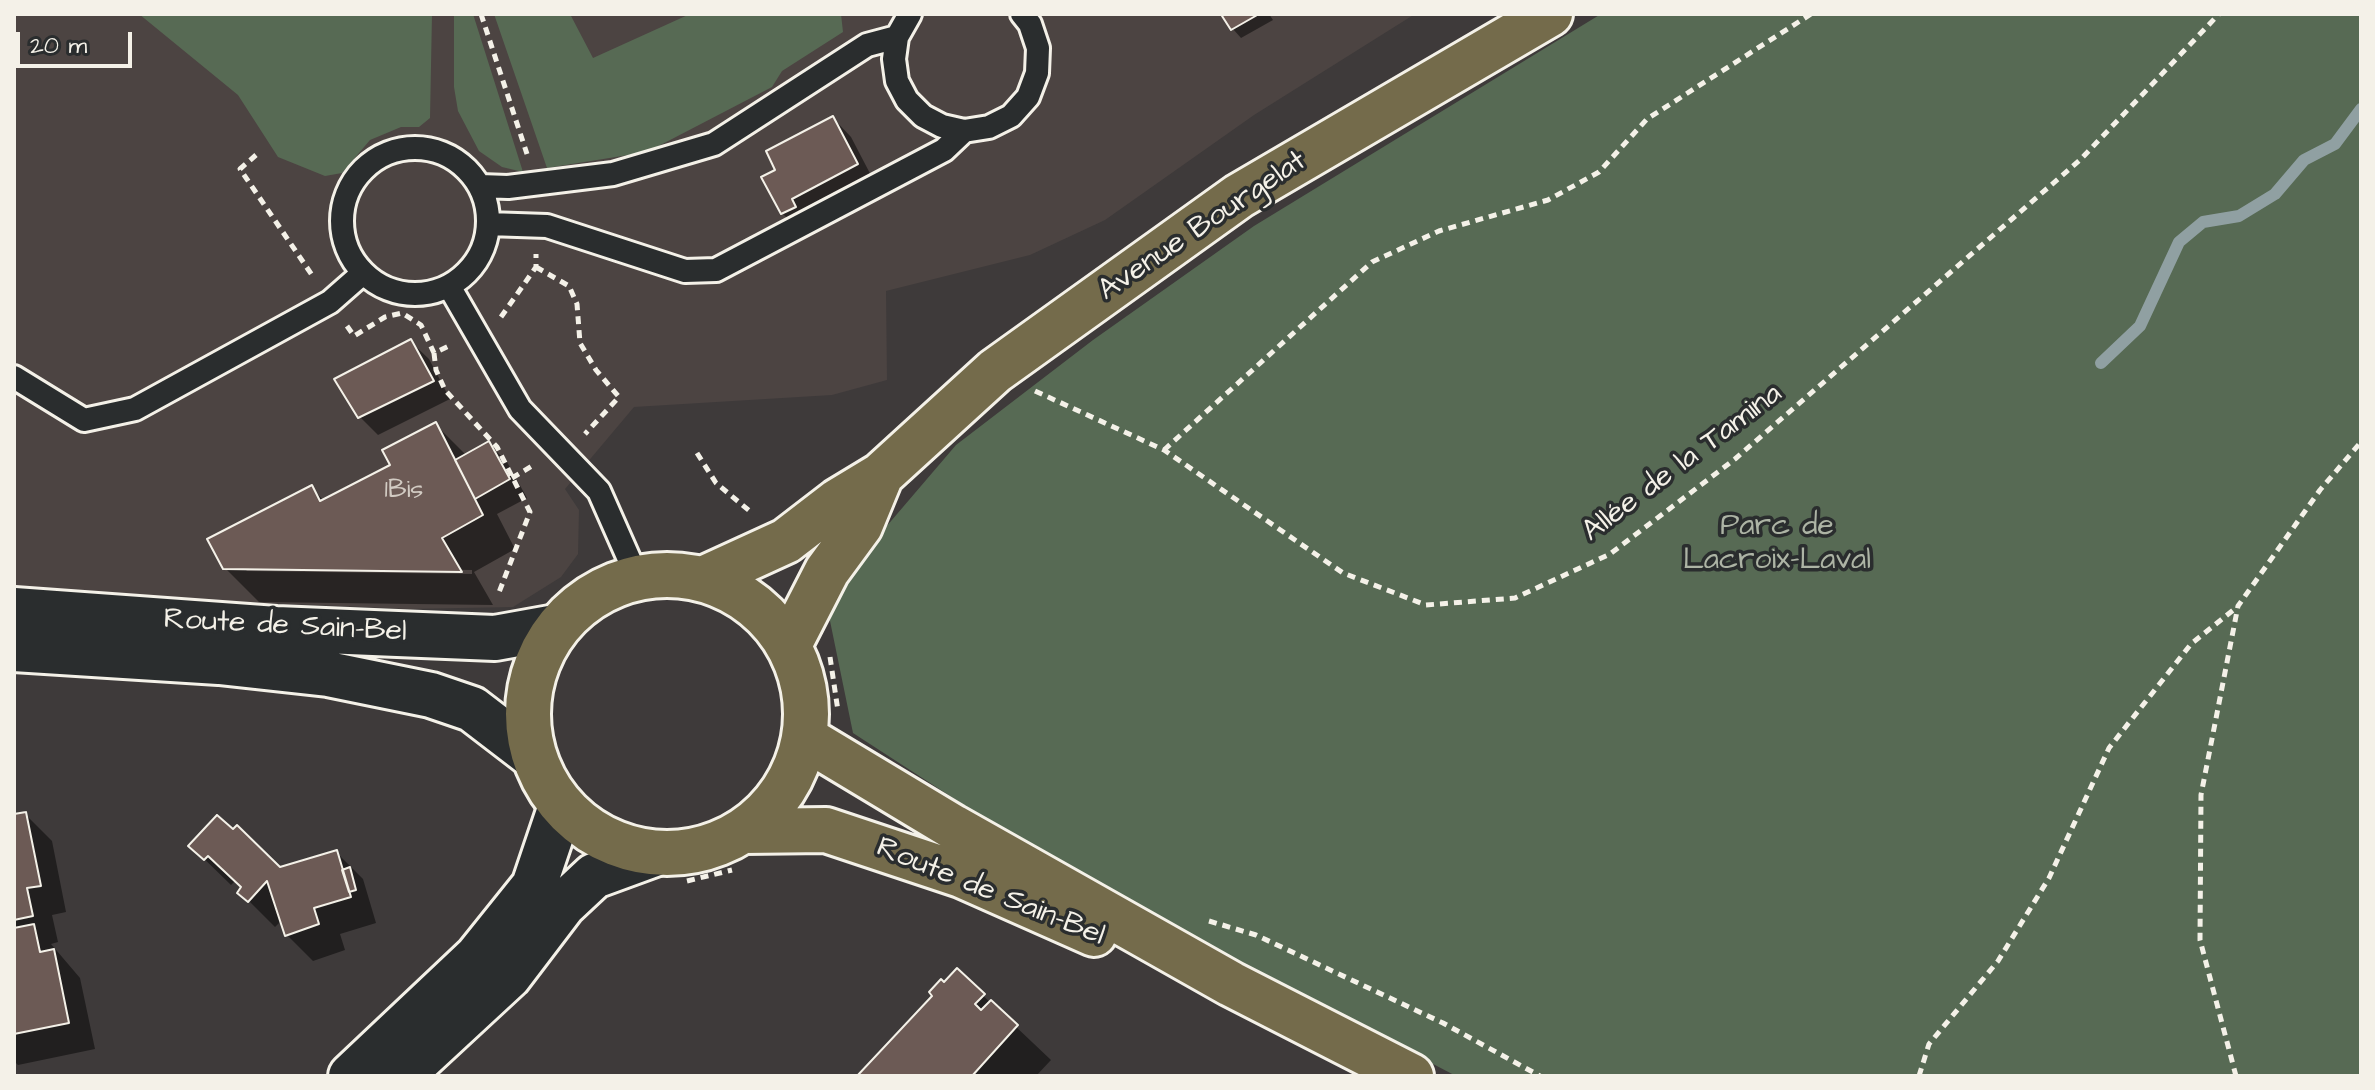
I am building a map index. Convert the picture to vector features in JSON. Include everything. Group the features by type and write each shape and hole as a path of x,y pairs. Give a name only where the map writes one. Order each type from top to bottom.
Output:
{"main road":[{"name":"Avenue Bourgelat","path":"703,579 786,541 838,501 881,475 995,371 1239,196 1550,14"},
{"name":"Avenue Bourgelat","path":"808,646 827,571 860,526 881,475"},
{"path":"401,1076 509,976 563,905 594,876 654,854 701,850 744,831 773,806 822,726 807,717 803,680 808,646 737,593 703,579 670,574 637,577 592,596 556,627 534,667 526,710 532,755 543,782 561,806 587,830 619,846 654,854"},
{"name":"Route de Sain-Bel","path":"14,610 276,629 495,638 556,627"},
{"name":"Route de Sain-Bel","path":"14,649 219,662 342,677 431,695 472,709 532,755"},
{"name":"Route de Sain-Bel","path":"822,726 953,827 1231,984 1411,1076"},
{"path":"351,1076 477,957 534,886 561,806"},
{"name":"Route de Sain-Bel","path":"744,831 826,830 961,875 1120,945 1231,984"}],"lane":[{"path":"910,14 897,37 894,59 897,81 907,100 923,116 942,126 964,131 989,127 1011,116 1028,97 1037,73 1038,48 1030,24 1022,14"},
{"path":"480,186 508,187 613,174 714,144 867,45 897,37"},
{"path":"488,224 547,226 685,271 716,270 944,150 964,131"},
{"path":"414,147 454,158 480,186 487,204 488,224 477,260 449,286 427,293 404,293 382,287 363,273 343,237 341,217 345,196 356,177 372,161 392,151 414,147"},
{"path":"14,377 84,420 135,409 330,302 363,273"},
{"path":"449,286 520,409 599,491 637,577"}],"path":[{"path":"1164,450 1372,262 1439,231 1548,200 1599,172 1647,119 1811,14"},
{"name":"Allée de la Tamina","path":"995,371 1164,450 1343,573 1426,605 1515,598 1610,554 1735,459 2080,160 2219,14"},
{"path":"256,155 240,169 354,336 385,317 402,313 421,325 434,353 436,370 445,390 497,447 530,512 523,523 493,607 495,638"},
{"path":"536,267 569,286 577,304 580,343 596,370"},
{"path":"434,353 476,334"},
{"path":"1919,1076 1929,1044 1998,961 2049,878 2109,748 2191,644 2238,606 2320,490 2361,442"},
{"path":"2236,1076 2200,940 2201,795 2238,606"},
{"path":"808,646 822,726"},
{"path":"1196,917 1256,935 1443,1023 1540,1076"}],"shaded area":[{"path":"14,14 1415,14 1254,115 1105,220 1030,255 886,291 887,380 832,395 634,407 565,489 579,510 578,554 561,577 513,607 408,609 14,592"}],"green space":[{"path":"139,14 432,14 430,118 419,127 401,127 370,140 342,173 325,176 278,157 238,95"},
{"path":"454,14 473,14 523,172 502,167 479,151 458,111 454,87"},
{"path":"494,14 570,14 593,58 690,14 841,14 843,32 782,71 772,87 647,152 547,168"},
{"name":"Parc de Lacroix-Laval","path":"1601,14 2361,14 2361,1076 1456,1076 1238,962 967,807 853,733 829,616 862,555 956,445 1093,340 1254,226"}],"building":[{"path":"1259,14 1231,30 1222,16"},
{"path":"833,116 858,164 792,199 796,207 781,214 761,177 775,170 766,151"},
{"path":"411,339 434,381 358,418 334,379"},
{"path":"436,422 483,515 442,538 462,572 223,569 207,539 312,485 320,501 390,465 382,450"},
{"path":"489,441 510,479 475,499 455,460"},
{"path":"26,812 41,886 27,888 33,916 14,920 14,814"},
{"path":"217,815 233,829 237,825 280,867 337,850 351,897 314,908 319,924 285,936 267,881 248,902 237,893 241,887 208,856 204,860 188,846"},
{"path":"350,867 356,890 349,892 342,870"},
{"path":"34,924 40,952 54,949 69,1023 14,1034 14,928"},
{"path":"957,968 985,994 975,1004 981,1010 991,1000 1018,1025 972,1076 857,1076 932,996 929,992 941,979 944,982"}],"waterway":[{"path":"2101,363 2140,326 2179,242 2203,222 2239,216 2275,194 2304,160 2335,144 2361,109"}]}
